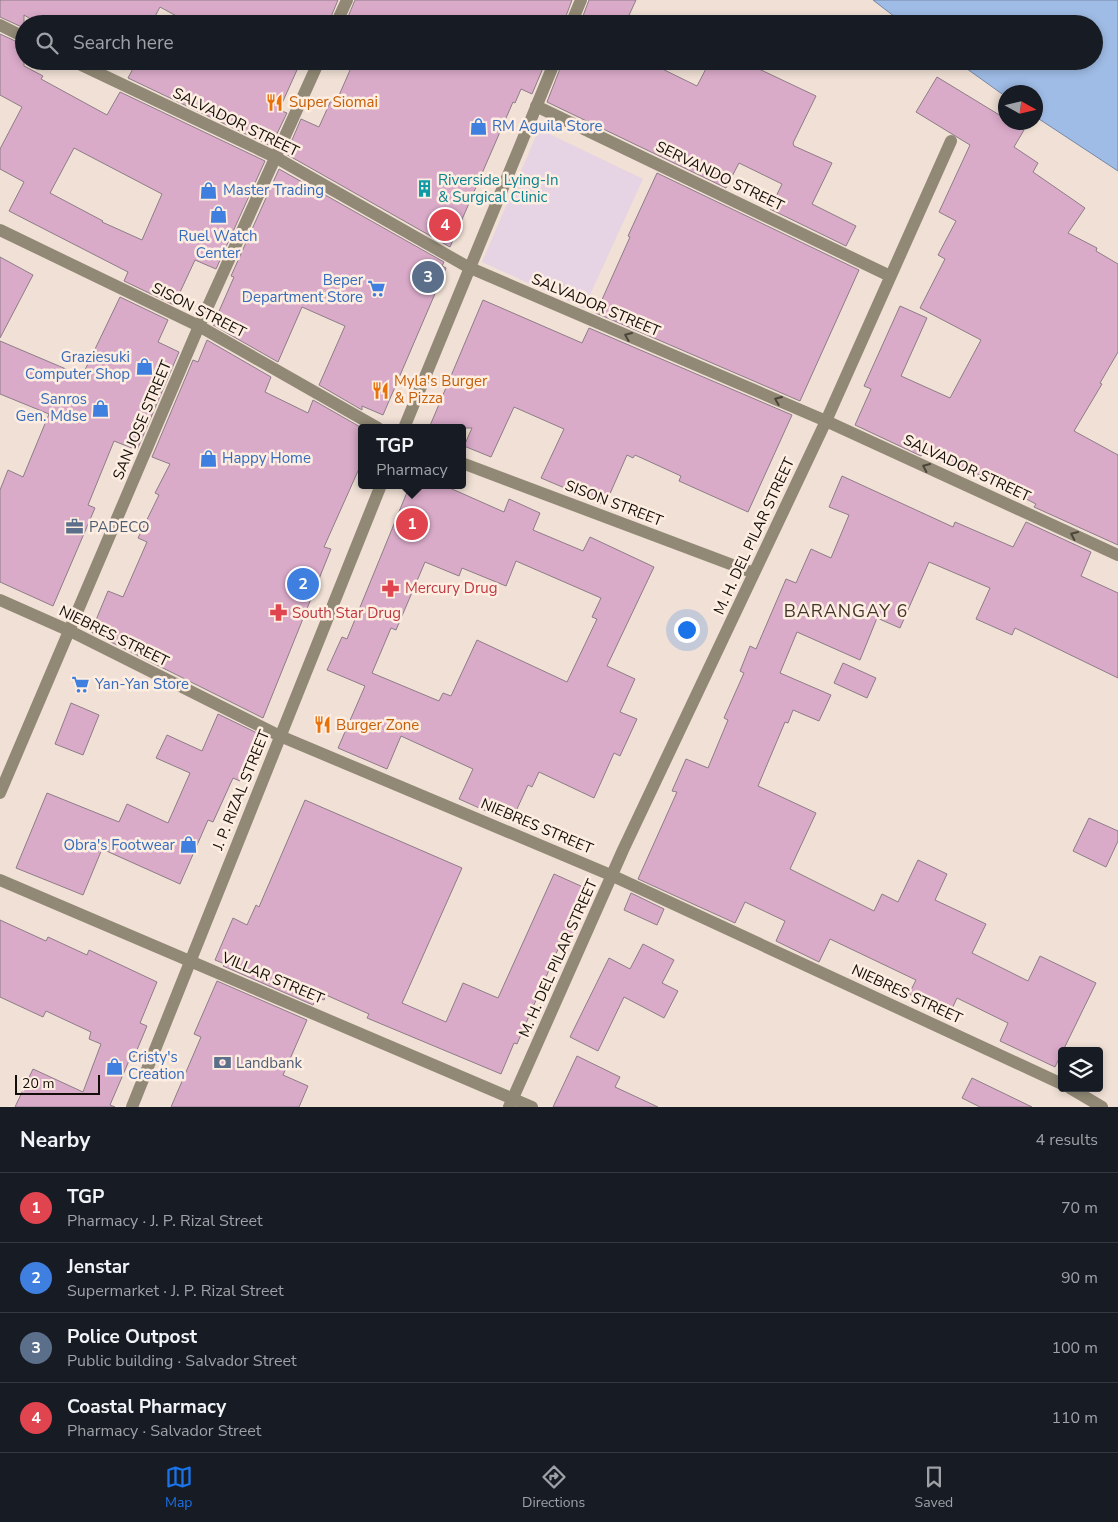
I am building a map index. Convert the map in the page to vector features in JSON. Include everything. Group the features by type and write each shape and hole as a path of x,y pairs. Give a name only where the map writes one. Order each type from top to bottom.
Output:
{"street":[{"path":"340,15 347,0"},
{"path":"575,15 581,0"},
{"path":"0,25 15,32"},
{"name":"SALVADOR STREET","path":"92,70 274,157 468,267 826,420 1118,555"},
{"name":"SAN JOSE STREET","path":"0,793 199,326 314,70"},
{"path":"406,424 468,267 551,70"},
{"name":"SERVANDO STREET","path":"536,106 890,276"},
{"name":"M. H. DEL PILAR STREET","path":"511,1103 613,876 826,420 951,142"},
{"name":"SISON STREET","path":"0,230 199,326 371,424"},
{"name":"SISON STREET","path":"466,465 754,573"},
{"name":"J. P. RIZAL STREET","path":"132,1107 378,489"},
{"name":"NIEBRES STREET","path":"0,600 70,631 280,736 613,876 1058,1082"},
{"name":"VILLAR STREET","path":"0,880 190,960 511,1103 532,1107"},
{"path":"1077,1092 1102,1107"}],"shaded area":[{"path":"539,129 643,179 584,308 482,262"}],"water":[{"path":"873,0 1118,0 1118,171 1043,122 1043,85 998,85 998,91 969,70 1103,70 1103,15 892,15"}],"building":[{"path":"0,0 338,0 332,15 175,15 160,7 156,15 15,15 15,24 0,17"},
{"path":"355,0 572,0 566,15 349,15"},
{"path":"589,0 636,0 629,15 583,15"},
{"path":"0,34 15,41 15,70 32,70 43,76 41,79 107,115 120,92 265,161 216,269 195,260 174,305 124,281 128,272 9,211 24,182 0,169 0,149 22,107 0,95","holes":["74,148 162,194 142,240 102,222 50,193"]},
{"path":"132,70 297,70 279,110 287,113 271,146 128,78"},
{"path":"350,70 542,70 532,94 521,89 515,103 513,102 450,247 286,154 301,119 319,127 332,98 337,100"},
{"path":"559,70 664,70 697,86 705,70 761,70 816,96 793,143 794,146 832,163 812,204 856,226 846,246 770,209 782,184 739,163 726,188 547,102"},
{"path":"937,77 998,114 998,130 1024,130 1014,147 1038,163 1033,172 1085,208 1068,233 1097,248 1096,251 1118,264 1118,352 1100,383 1102,384 1074,431 1118,455 1118,545 1034,507 1036,504 964,467 962,470 924,450 921,456 855,425 871,389 864,386 900,306 927,318 901,376 950,398 981,340 920,308 945,259 938,255 956,221 939,212 970,145 916,112"},
{"path":"279,169 444,262 442,266 446,268 383,415 362,406 362,410 319,385 345,326 302,307 278,362 213,325 234,277 231,276"},
{"path":"657,173 859,270 800,401 596,313"},
{"path":"0,257 33,275 0,338"},
{"path":"120,297 168,320 158,342 179,352 137,450 114,441 88,505 95,508 53,606 0,582 0,490 8,470 23,477 49,414 0,394 0,341 73,372 74,368 84,372"},
{"path":"483,300 582,343 589,328 792,415 748,512 679,481 681,476 635,455 633,458 627,455 605,505 541,478 564,429 514,407 491,457 466,447 466,442 472,428 466,428 466,424 431,424"},
{"path":"207,340 271,377 265,392 308,413 313,400 358,426 358,471 324,547 331,549 263,718 91,632 108,591 123,597 147,542 138,538 159,495 155,493 170,464 152,457 193,360 198,362"},
{"path":"842,476 953,527 955,522 1013,547 1026,522 1091,552 1081,576 1118,593 1118,678 1015,628 1012,635 976,619 990,588 929,562 900,628 877,618 860,660 797,632 780,673 831,695 819,721 793,710 788,723 785,722 758,786 816,813 790,869 874,911 882,894 898,902 918,860 947,874 935,900 986,924 972,953 1028,981 1040,956 1096,983 1065,1047 1058,1047 1058,1061 1055,1067 1000,1041 1008,1023 957,998 950,1013 909,994 916,980 830,939 819,962 776,941 785,921 745,902 735,923 638,879 677,792 672,791 686,759 708,768 728,720 724,718 744,673 740,671 750,646 756,649 786,579 796,583 811,549 831,558 849,515 829,507"},
{"path":"408,489 452,489 504,512 509,499 540,513 533,530 583,551 590,537 654,567 607,666 635,679 620,712 637,719 620,756 614,753 594,798 539,772 532,787 528,785 511,822 459,799 473,769 401,736 387,769 338,748 365,686 327,670 342,637 347,639","holes":["516,561 601,598 592,617 597,619 567,682 477,640 451,696 443,693 439,701 372,673 391,628 396,630 425,562 459,576 462,568 506,586"]},
{"path":"843,663 876,678 867,698 834,683"},
{"path":"71,703 99,715 83,755 55,744"},
{"path":"218,714 257,733 250,749 254,751 240,781 233,778 213,822 208,820 180,884 102,849 83,895 16,868 47,793 119,822 127,804 168,823 190,773 156,758 167,735 202,751"},
{"path":"305,800 462,868 402,1003 446,1022 463,983 498,998 554,874 592,891 566,950 559,947 517,1044 514,1043 501,1074 367,1018 369,1014 326,995 324,1000 316,997 313,1005 223,966 225,964 215,960 233,918 247,925 256,905 259,907"},
{"path":"1089,818 1118,831 1118,841 1106,867 1073,851"},
{"path":"631,893 664,909 657,925 624,910"},
{"path":"0,920 46,941 48,937 87,955 89,950 157,982 140,1023 147,1026 134,1057 131,1056 110,1105 115,1107 15,1107 33,1069 83,1092 101,1044 89,1039 91,1032 46,1011 43,1017 0,997"},
{"path":"643,944 674,960 662,983 678,991 664,1018 624,997 598,1051 570,1037 609,958 630,969"},
{"path":"217,981 307,1020 283,1075 308,1086 299,1107 171,1107 201,1037 194,1034"},
{"path":"577,1056 620,1077 615,1087 658,1107 553,1107"},
{"path":"972,1078 1032,1107 980,1107 962,1098"}],"place":[{"name":"Super Siomai","path":"275,102"},
{"name":"RM Aguila Store","path":"478,126"},
{"name":"Riverside Lying-In & Surgical Clinic","path":"424,189"},
{"name":"Master Trading","path":"209,190"},
{"name":"Ruel Watch Center","path":"218,215"},
{"name":"Coastal Pharmacy","path":"445,225"},
{"name":"Police Outpost","path":"428,277"},
{"name":"Beper Department Store","path":"377,289"},
{"name":"Graziesuki Computer Shop","path":"144,366"},
{"name":"Myla's Burger & Pizza","path":"380,390"},
{"name":"Sanros Gen. Mdse","path":"101,408"},
{"name":"Happy Home","path":"208,458"},
{"name":"TGP","path":"412,524"},
{"name":"PADECO","path":"75,527"},
{"name":"Jenstar","path":"303,584"},
{"name":"Mercury Drug","path":"391,588"},
{"name":"South Star Drug","path":"278,613"},
{"name":"Yan-Yan Store","path":"81,684"},
{"name":"Burger Zone","path":"322,725"},
{"name":"Obra's Footwear","path":"189,845"},
{"name":"Landbank","path":"222,1063"},
{"name":"Cristy's Creation","path":"114,1066"}],"district":[{"name":"BARANGAY 6","path":"846,611"}]}
